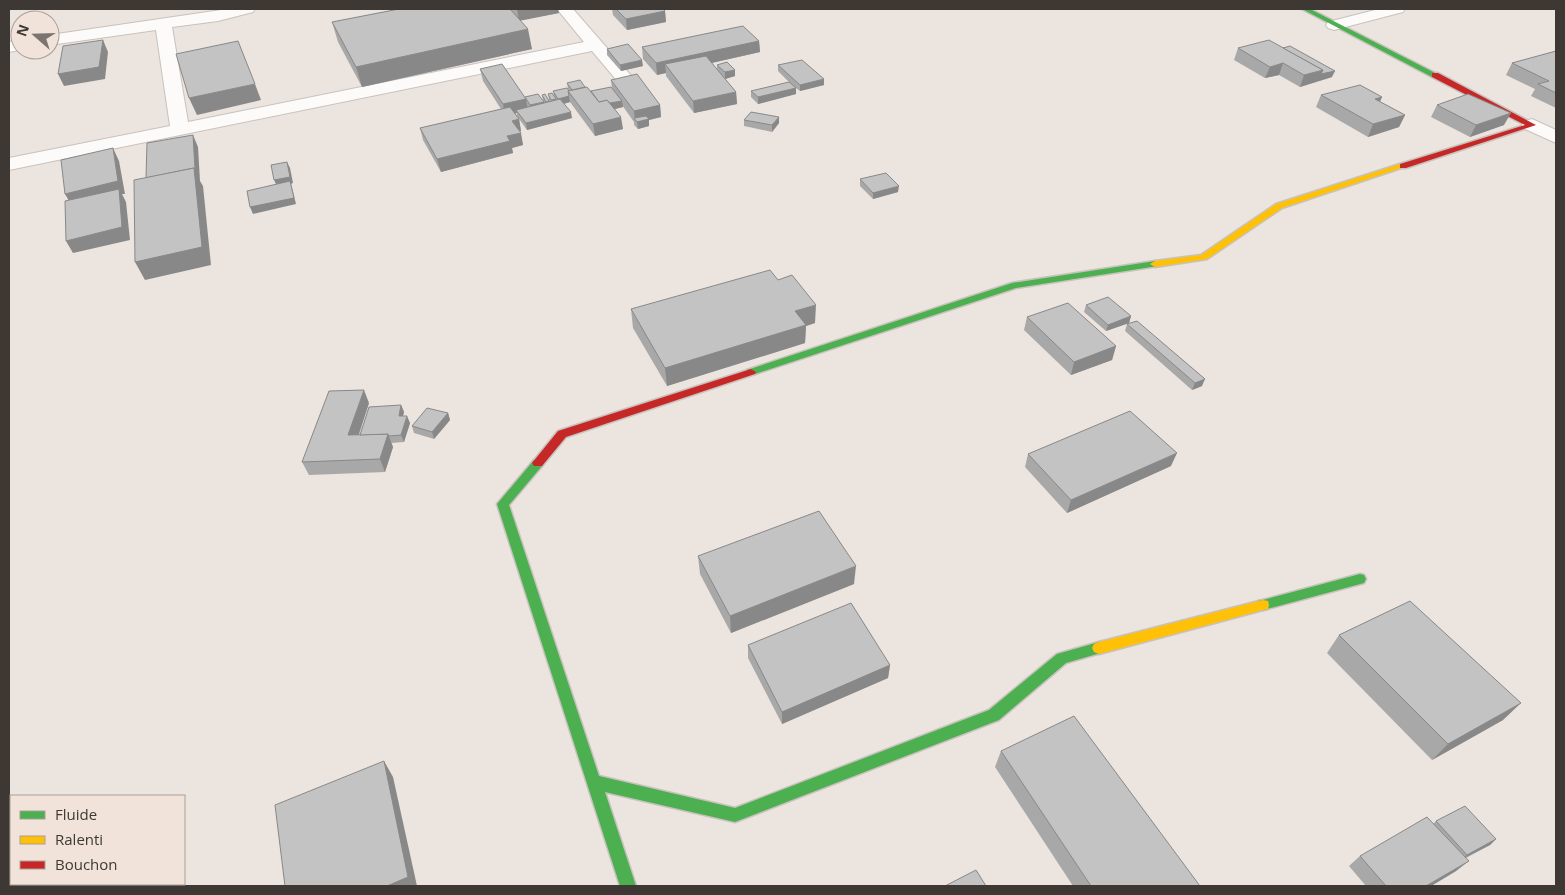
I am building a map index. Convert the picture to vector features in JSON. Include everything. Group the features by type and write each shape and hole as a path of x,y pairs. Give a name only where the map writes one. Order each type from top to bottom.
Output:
{"street":[{"path":"60,38 218,16 247,9"},
{"path":"565,9 625,79"},
{"path":"1305,9 1556,137"},
{"path":"1334,25 1397,9"},
{"path":"163,23 180,130"},
{"path":"9,164 596,45"},
{"path":"628,886 502,504 562,434 1015,285 1204,257 1279,206 1532,125"},
{"path":"594,782 735,815 994,715 1062,658 1360,579"}],"building":[{"path":"399,9 510,9 528,29 356,67 332,22"},
{"path":"616,9 663,9 665,11 626,19"},
{"path":"743,26 759,41 656,63 642,47"},
{"path":"103,40 99,67 58,74 63,46"},
{"path":"1269,40 1323,70 1304,75 1283,63 1270,67 1238,48"},
{"path":"238,41 255,84 189,98 176,54"},
{"path":"628,44 642,60 620,65 607,49"},
{"path":"1290,46 1335,71 1321,74 1323,70 1283,48"},
{"path":"1556,51 1556,93 1538,84 1549,81 1512,63"},
{"path":"706,56 736,92 693,101 665,64"},
{"path":"802,60 824,79 800,85 778,65"},
{"path":"727,62 735,70 725,72 717,65"},
{"path":"502,64 526,99 503,104 480,69"},
{"path":"637,74 660,105 634,111 611,80"},
{"path":"580,80 585,87 572,90 567,83"},
{"path":"789,82 796,88 758,97 751,91"},
{"path":"1360,85 1382,97 1375,99 1405,115 1373,124 1321,95"},
{"path":"587,87 599,102 607,100 621,117 593,124 568,91"},
{"path":"611,87 622,101 610,103 607,100 599,102 591,91"},
{"path":"567,88 569,96 558,99 553,91"},
{"path":"552,93 556,99 551,100 548,94"},
{"path":"538,94 544,102 530,105 525,97"},
{"path":"545,94 549,101 546,102 542,95"},
{"path":"1468,94 1511,113 1476,125 1437,105"},
{"path":"560,99 571,112 526,123 516,110"},
{"path":"510,107 519,119 512,121 521,133 507,136 510,141 437,159 420,128"},
{"path":"751,112 779,117 772,125 744,120"},
{"path":"646,116 649,119 637,122 634,118"},
{"path":"193,135 195,169 146,178 147,143"},
{"path":"113,148 118,181 65,194 61,160"},
{"path":"287,162 290,177 274,180 271,165"},
{"path":"194,168 202,247 135,262 134,180"},
{"path":"886,173 899,186 873,193 860,179"},
{"path":"290,181 294,198 250,207 247,191"},
{"path":"119,189 122,227 66,241 65,201"},
{"path":"770,270 778,280 792,275 816,305 795,311 806,325 665,368 631,309"},
{"path":"1108,297 1131,316 1108,325 1086,305"},
{"path":"1068,303 1116,346 1074,362 1027,317"},
{"path":"1137,321 1205,379 1195,383 1127,324"},
{"path":"364,390 348,435 388,434 380,459 302,462 329,391"},
{"path":"401,405 399,416 407,416 401,435 360,435 369,407"},
{"path":"427,408 448,413 432,432 412,426"},
{"path":"1130,411 1177,453 1071,500 1028,454"},
{"path":"819,511 856,566 730,616 698,556"},
{"path":"1410,601 1521,703 1448,744 1339,635"},
{"path":"851,603 890,665 782,712 748,645"},
{"path":"1074,716 1200,886 1091,886 1001,751"},
{"path":"384,761 408,877 387,886 285,886 275,805"},
{"path":"1465,806 1496,839 1467,855 1436,821"},
{"path":"1427,817 1469,861 1426,886 1386,886 1360,856"},
{"path":"976,870 986,886 945,886"}],"traffic: fast":[{"path":"1305,9 1435,75"},
{"path":"751,372 1015,285 1155,264"},
{"path":"538,463 503,504 628,886"},
{"path":"1263,605 1360,579"},
{"path":"594,782 735,815 994,715 1062,658 1099,648"}],"traffic: slow":[{"path":"1155,264 1204,257 1279,206 1403,166"},
{"path":"1099,648 1263,605"}],"traffic: jam":[{"path":"1403,166 1532,125 1435,75"},
{"path":"538,463 562,434 751,372"}]}
